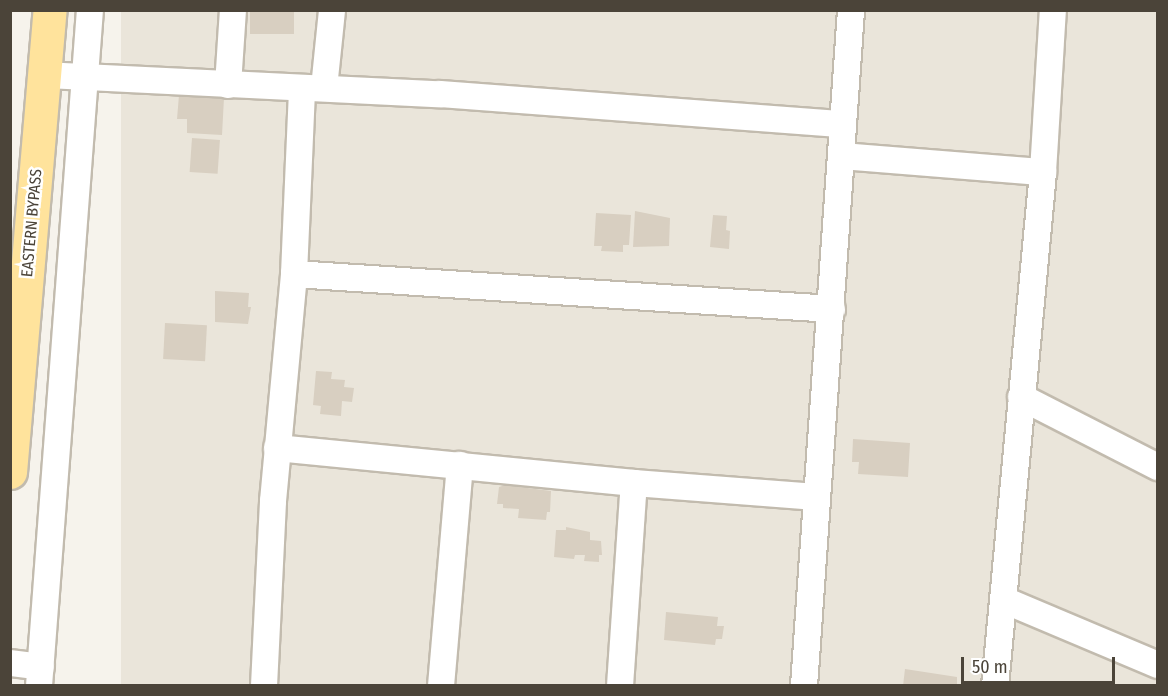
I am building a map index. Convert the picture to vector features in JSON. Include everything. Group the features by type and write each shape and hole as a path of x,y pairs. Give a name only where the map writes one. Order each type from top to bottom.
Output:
{"main road":[{"name":"EASTERN BYPASS","path":"10,472 50,10"}],"street":[{"path":"10,663 40,676 58,409 67,328 90,10"},
{"path":"228,85 233,10"},
{"path":"264,686 277,448 294,274 313,88 332,10"},
{"path":"804,686 851,10"},
{"path":"995,686 1042,172 1053,10"},
{"path":"45,75 594,105 843,124"},
{"path":"842,156 1042,172"},
{"path":"294,274 832,309"},
{"path":"1021,398 1158,467"},
{"path":"277,448 634,483 816,497"},
{"path":"441,686 460,465"},
{"path":"620,686 634,483"},
{"path":"1004,600 1158,665"}],"shaded area":[{"path":"121,11 1157,11 1157,686 121,686"}],"building":[{"path":"250,10 294,10 294,34 250,34"},
{"path":"179,95 224,98 222,135 187,133 187,119 177,119"},
{"path":"192,138 220,140 218,174 190,172"},
{"path":"635,211 670,218 669,246 633,247"},
{"path":"596,213 631,215 629,245 623,245 623,252 601,251 602,246 594,246"},
{"path":"713,215 727,216 726,230 730,231 729,249 710,247"},
{"path":"215,291 249,293 248,307 251,307 248,324 215,322"},
{"path":"165,323 207,325 205,361 163,359"},
{"path":"316,371 332,372 331,379 345,380 344,387 354,388 352,402 342,401 341,416 320,414 321,406 313,405"},
{"path":"853,439 910,443 908,477 858,474 859,462 852,462"},
{"path":"505,485 551,491 550,512 547,512 546,520 518,518 519,509 503,508 503,504 497,504 499,487"},
{"path":"566,527 590,532 590,540 601,541 602,555 599,555 599,562 584,561 585,555 575,555 574,559 554,557 556,530 566,530"},
{"path":"666,612 718,617 717,626 724,626 722,639 716,639 715,645 664,640"},
{"path":"905,669 957,677 957,686 903,686"}]}
